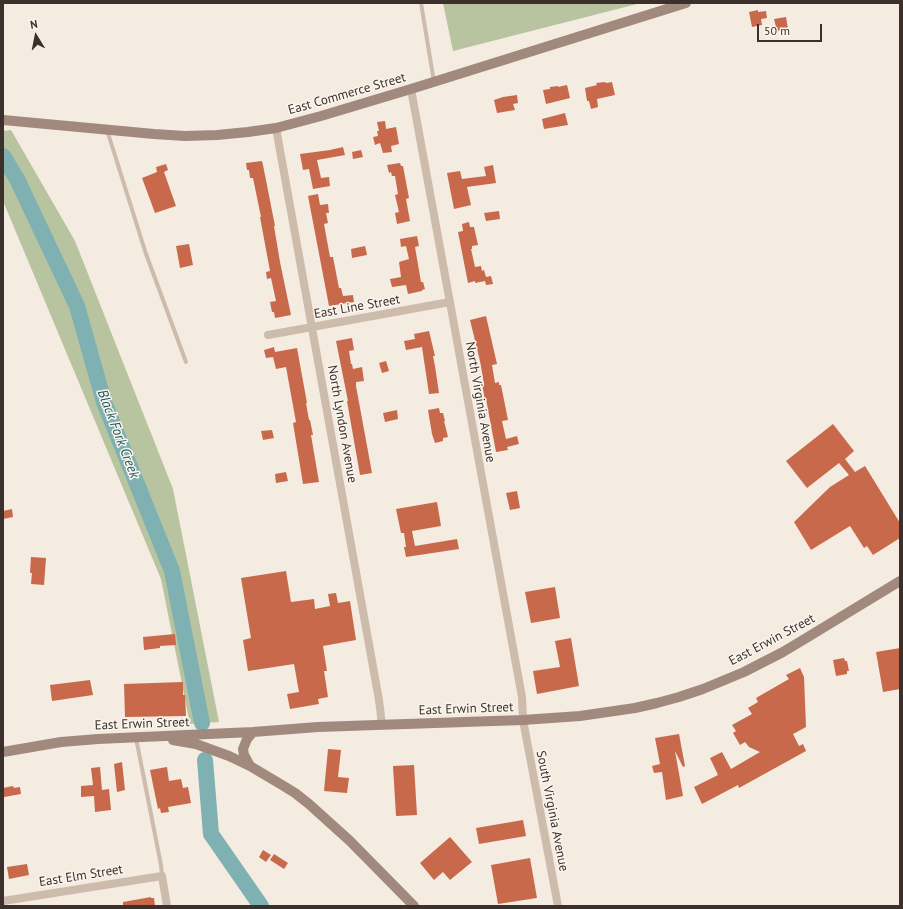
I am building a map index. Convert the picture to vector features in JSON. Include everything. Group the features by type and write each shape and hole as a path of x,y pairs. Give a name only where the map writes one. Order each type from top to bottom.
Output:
{"main road":[{"name":"East Commerce Street","path":"3,120 184,136 217,135 276,128 434,82 686,3"},
{"name":"East Erwin Street","path":"3,752 61,742 98,739 253,732 318,727 523,720 588,715 634,708 657,703 703,689 744,672 783,652 900,581"},
{"path":"250,766 244,755 243,749 247,739 253,732"},
{"path":"157,736 196,744 228,756 250,766 282,785 314,808 355,846 414,906"}],"street":[{"name":"North Virginia Avenue","path":"411,89 522,697 523,720"},
{"name":"North Lyndon Avenue","path":"276,128 379,700 382,725"},
{"name":"East Line Street","path":"268,335 450,302"},
{"name":"South Virginia Avenue","path":"523,720 558,906"},
{"name":"East Elm Street","path":"3,901 162,876"},
{"path":"162,876 168,906"}],"lane":[{"path":"421,3 434,82"},
{"path":"107,130 146,254 186,362"},
{"path":"136,737 162,876"}],"green space":[{"path":"443,3 641,3 453,51"},
{"path":"11,130 75,241 173,489 219,722 190,724 161,579 3,201 3,131"}],"building":[{"path":"758,10 758,12 766,11 767,18 761,19 762,25 752,27 749,12"},
{"path":"786,17 788,29 777,31 774,19"},
{"path":"612,82 615,95 597,99 598,107 591,109 589,101 587,101 585,88 597,85 596,83"},
{"path":"567,85 570,98 546,104 543,90 550,89 550,87"},
{"path":"517,95 518,103 513,104 515,110 497,113 494,100"},
{"path":"565,113 568,125 544,129 542,119"},
{"path":"385,121 386,129 396,127 399,144 391,146 392,152 383,153 380,143 375,145 373,137 378,136 377,131 379,131 377,122"},
{"path":"343,147 345,155 317,160 321,178 329,177 330,186 313,189 309,169 303,170 300,154"},
{"path":"361,150 363,157 353,159 352,152"},
{"path":"262,161 291,315 275,318 270,302 276,301 271,278 267,279 266,272 270,271 261,217 253,178 250,178 246,163"},
{"path":"400,163 401,166 403,166 409,198 406,199 410,221 397,224 395,213 399,212 395,195 398,194 395,176 392,176 391,172 389,173 387,165"},
{"path":"166,164 168,170 164,172 176,206 155,213 142,178 157,172 156,167"},
{"path":"493,165 496,183 467,187 471,205 454,209 447,173 460,171 462,179 486,176 484,167"},
{"path":"318,194 320,205 328,204 329,213 326,213 328,223 324,224 330,257 333,257 339,288 341,288 343,296 353,295 354,302 329,306 308,196"},
{"path":"499,211 500,219 486,221 484,213"},
{"path":"469,222 470,227 474,227 478,245 472,246 471,249 475,267 481,266 486,277 491,276 493,284 486,285 485,281 468,283 458,232 463,231 462,224"},
{"path":"417,236 419,246 415,247 421,282 423,282 425,289 408,294 406,285 392,287 390,279 401,277 399,262 409,259 406,246 401,247 400,239"},
{"path":"189,244 193,265 180,268 176,246"},
{"path":"365,246 367,255 352,258 351,249"},
{"path":"486,316 497,364 492,365 495,383 499,382 499,385 501,385 508,420 502,421 506,439 517,436 519,444 507,447 508,450 496,452 482,384 484,384 480,361 470,320"},
{"path":"429,331 435,356 433,356 439,393 429,394 422,347 406,350 404,341 415,339 414,334"},
{"path":"352,338 354,350 349,351 351,364 353,369 362,367 364,381 356,382 356,386 372,473 360,475 348,401 336,341"},
{"path":"274,347 275,352 297,348 309,420 313,435 311,435 319,482 303,484 293,423 296,422 286,367 276,369 273,357 266,358 264,350"},
{"path":"386,361 389,371 382,373 379,363"},
{"path":"439,408 440,413 443,413 448,437 443,438 443,441 435,443 428,410"},
{"path":"397,410 398,419 385,422 383,413"},
{"path":"833,424 854,451 845,459 855,472 865,466 900,523 900,538 873,555 867,546 864,548 850,526 811,550 794,522 830,487 849,475 839,463 807,488 786,461"},
{"path":"272,430 274,438 263,440 261,431"},
{"path":"286,472 288,481 276,483 275,474"},
{"path":"517,491 520,508 510,510 506,493"},
{"path":"437,502 441,526 412,531 415,546 457,539 459,549 406,557 404,533 401,533 396,509"},
{"path":"12,509 13,517 3,519 3,511"},
{"path":"31,557 46,558 44,585 31,584"},
{"path":"286,571 291,602 314,599 315,609 330,606 328,594 336,593 338,603 350,601 356,640 323,646 327,671 324,671 328,697 318,699 319,704 290,709 287,694 299,692 294,664 248,671 243,640 251,638 241,578"},
{"path":"555,587 560,618 531,623 525,592"},
{"path":"175,634 176,645 160,646 160,648 144,650 143,637"},
{"path":"571,638 579,686 537,694 533,671 560,667 555,641"},
{"path":"900,648 900,689 883,692 876,652"},
{"path":"844,658 845,661 847,661 849,671 847,671 847,674 836,676 833,660"},
{"path":"800,668 804,677 806,727 793,734 799,746 803,744 806,751 739,788 738,785 702,804 694,787 718,775 710,758 722,752 731,769 760,752 749,747 745,742 740,745 733,733 736,731 732,725 752,714 748,708 758,702 756,698 789,679 786,675"},
{"path":"90,680 93,695 52,701 50,685"},
{"path":"183,682 186,716 125,717 124,684"},
{"path":"679,734 685,766 683,767 675,751 683,796 666,800 662,772 654,773 652,766 660,764 655,738"},
{"path":"328,749 341,750 338,777 349,778 347,793 324,791"},
{"path":"122,762 125,790 117,792 114,764"},
{"path":"414,765 417,815 396,816 393,766"},
{"path":"100,767 102,790 109,789 111,810 95,812 94,796 81,797 81,786 93,785 91,768"},
{"path":"167,767 169,781 181,779 183,788 188,787 191,803 168,807 169,812 161,813 160,808 158,809 150,770"},
{"path":"13,786 14,788 20,787 21,794 4,797 3,788"},
{"path":"523,820 526,836 479,844 476,828"},
{"path":"450,837 472,862 450,880 443,872 434,880 420,863"},
{"path":"263,850 271,855 266,862 259,857"},
{"path":"274,854 288,863 284,869 270,860"},
{"path":"530,858 537,898 498,904 491,865"},
{"path":"27,864 29,875 9,879 7,867"},
{"path":"151,897 154,898 155,906 123,906 123,902"}],"waterway":[{"name":"Black Fork Creek","path":"3,156 17,179 77,306 104,402 172,571 202,723"},
{"name":"Black Fork Creek","path":"205,760 211,834 261,906"}]}
